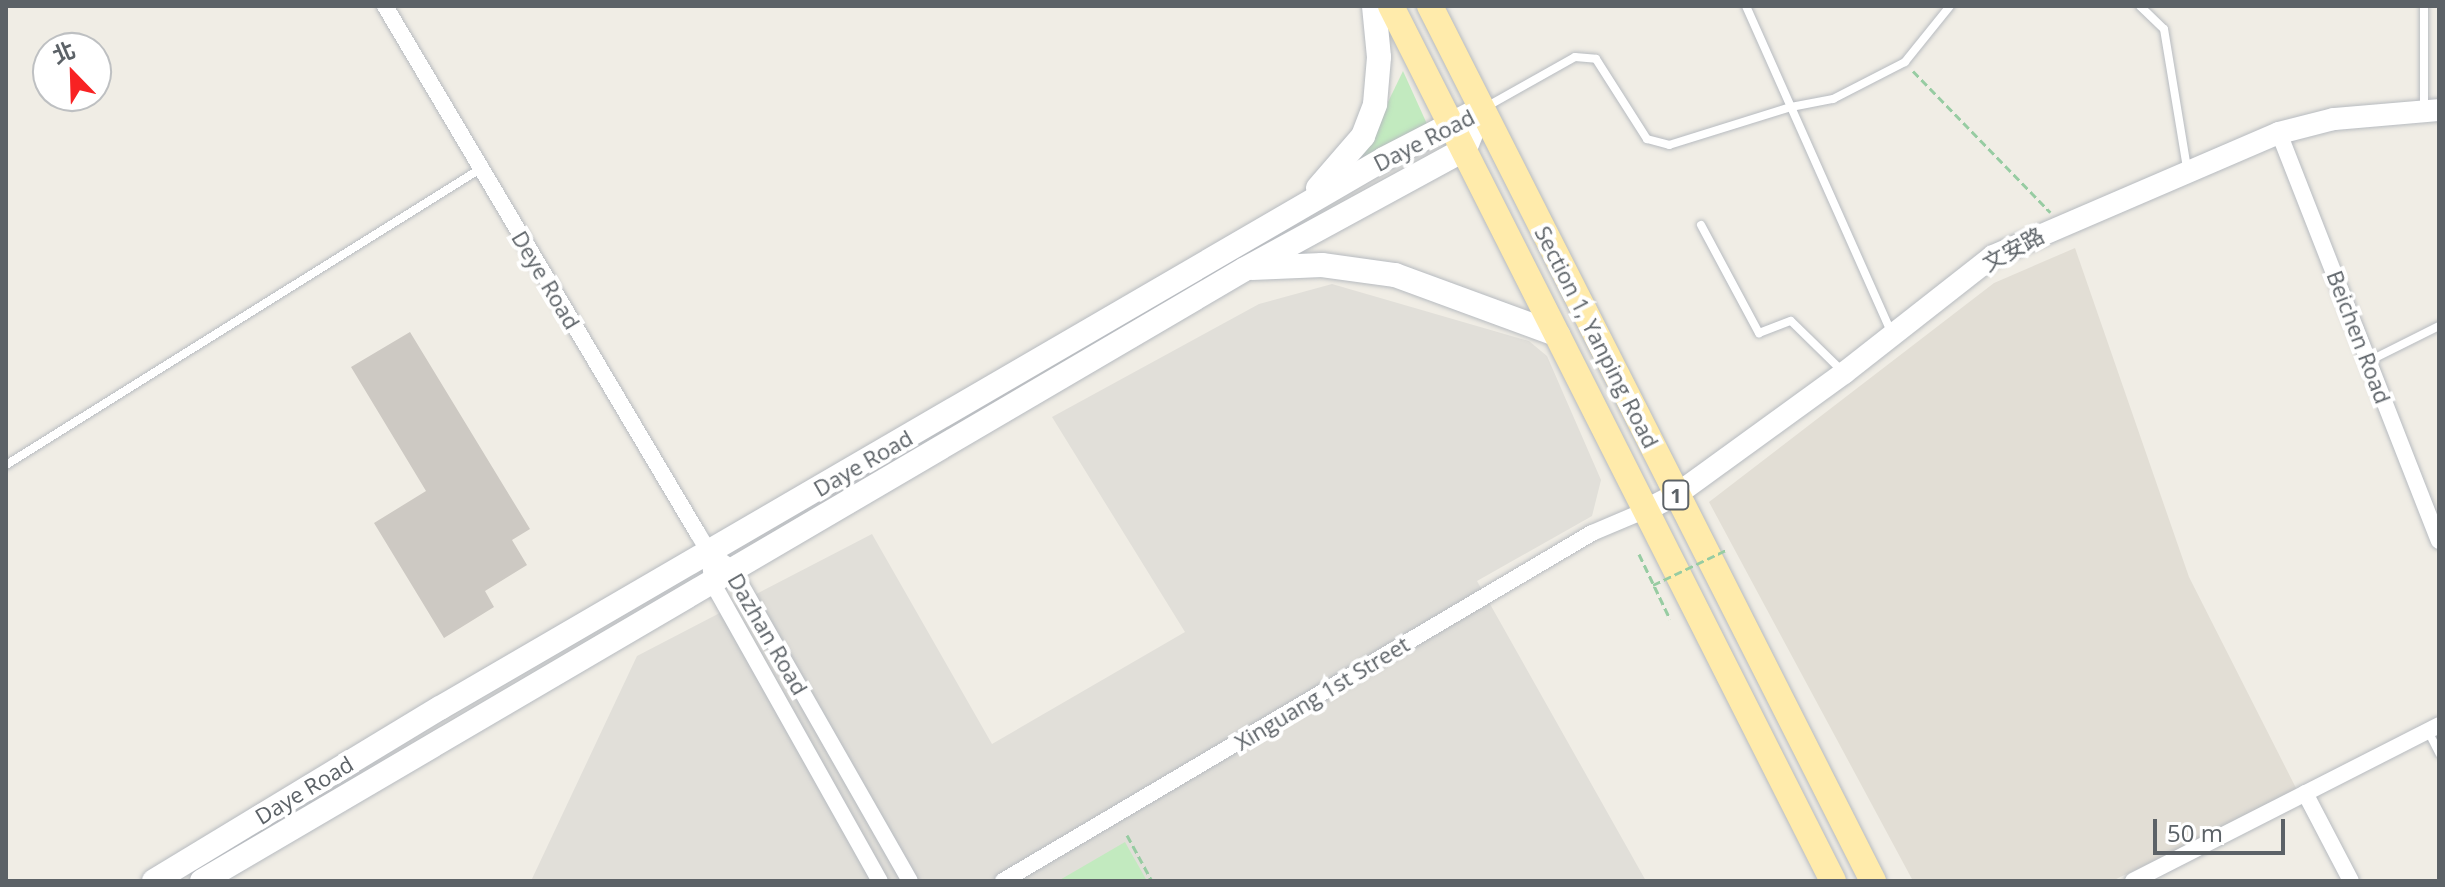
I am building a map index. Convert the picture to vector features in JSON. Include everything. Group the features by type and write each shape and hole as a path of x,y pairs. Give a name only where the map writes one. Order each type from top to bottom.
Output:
{"main road":[{"path":"1292,215 1346,160 1363,136 1375,104 1374,6"},
{"name":"Section 1, Yanping Road","path":"1391,6 1833,881"},
{"name":"Section 1, Yanping Road","path":"1430,6 1871,880"},
{"name":"Daye Road","path":"202,881 880,482 1292,215 1451,123 1481,109"},
{"name":"Daye Road","path":"154,881 440,708 866,461 1123,327 1245,269 1465,149 1481,109"},
{"path":"1245,269 1322,265 1395,275 1558,335"},
{"path":"866,461 880,482"},
{"path":"440,708 453,732"}],"street":[{"name":"Deye Road","path":"385,6 709,552"},
{"name":"文安路","path":"1644,511 1676,495 1844,373 1993,256 2061,223 2279,133 2334,119 2431,109"},
{"name":"Beichen Road","path":"2279,133 2439,541"},
{"name":"Xinguang 1st Street","path":"1003,881 1592,533 1644,511"},
{"name":"Dazhan Road","path":"709,552 880,881"},
{"name":"Dazhan Road","path":"722,576 910,881"},
{"path":"2133,881 2433,728"},
{"path":"2305,793 2351,881"}],"lane":[{"path":"1746,6 1893,335"},
{"path":"1481,109 1575,57 1596,59 1647,139 1669,145 1791,107 1833,99 1905,62 1950,6"},
{"path":"2140,6 2164,29 2187,170"},
{"path":"2424,6 2431,109"},
{"path":"6,465 480,169"},
{"path":"1701,225 1759,333 1791,321 1844,373"},
{"path":"2369,361 2439,326"},
{"path":"2433,728 2439,753"}],"path":[{"path":"1905,62 2061,223"},
{"path":"1653,585 1726,550"},
{"path":"1639,554 1670,619"},
{"path":"1127,835 1152,881"}],"shaded area":[{"path":"2075,248 2189,577 2298,792 2112,881 1913,881 1709,502 1994,283"},
{"path":"1332,284 1529,341 1547,356 1601,480 1592,516 1477,581 1646,881 531,881 637,656 872,534 992,744 1185,632 1052,417 1259,304"}],"green space":[{"path":"1403,71 1427,124 1360,160"},
{"path":"1125,842 1147,881 1058,881"}],"building":[{"path":"410,332 530,529 512,540 527,565 485,591 494,607 444,638 374,523 426,491 351,367"}]}
